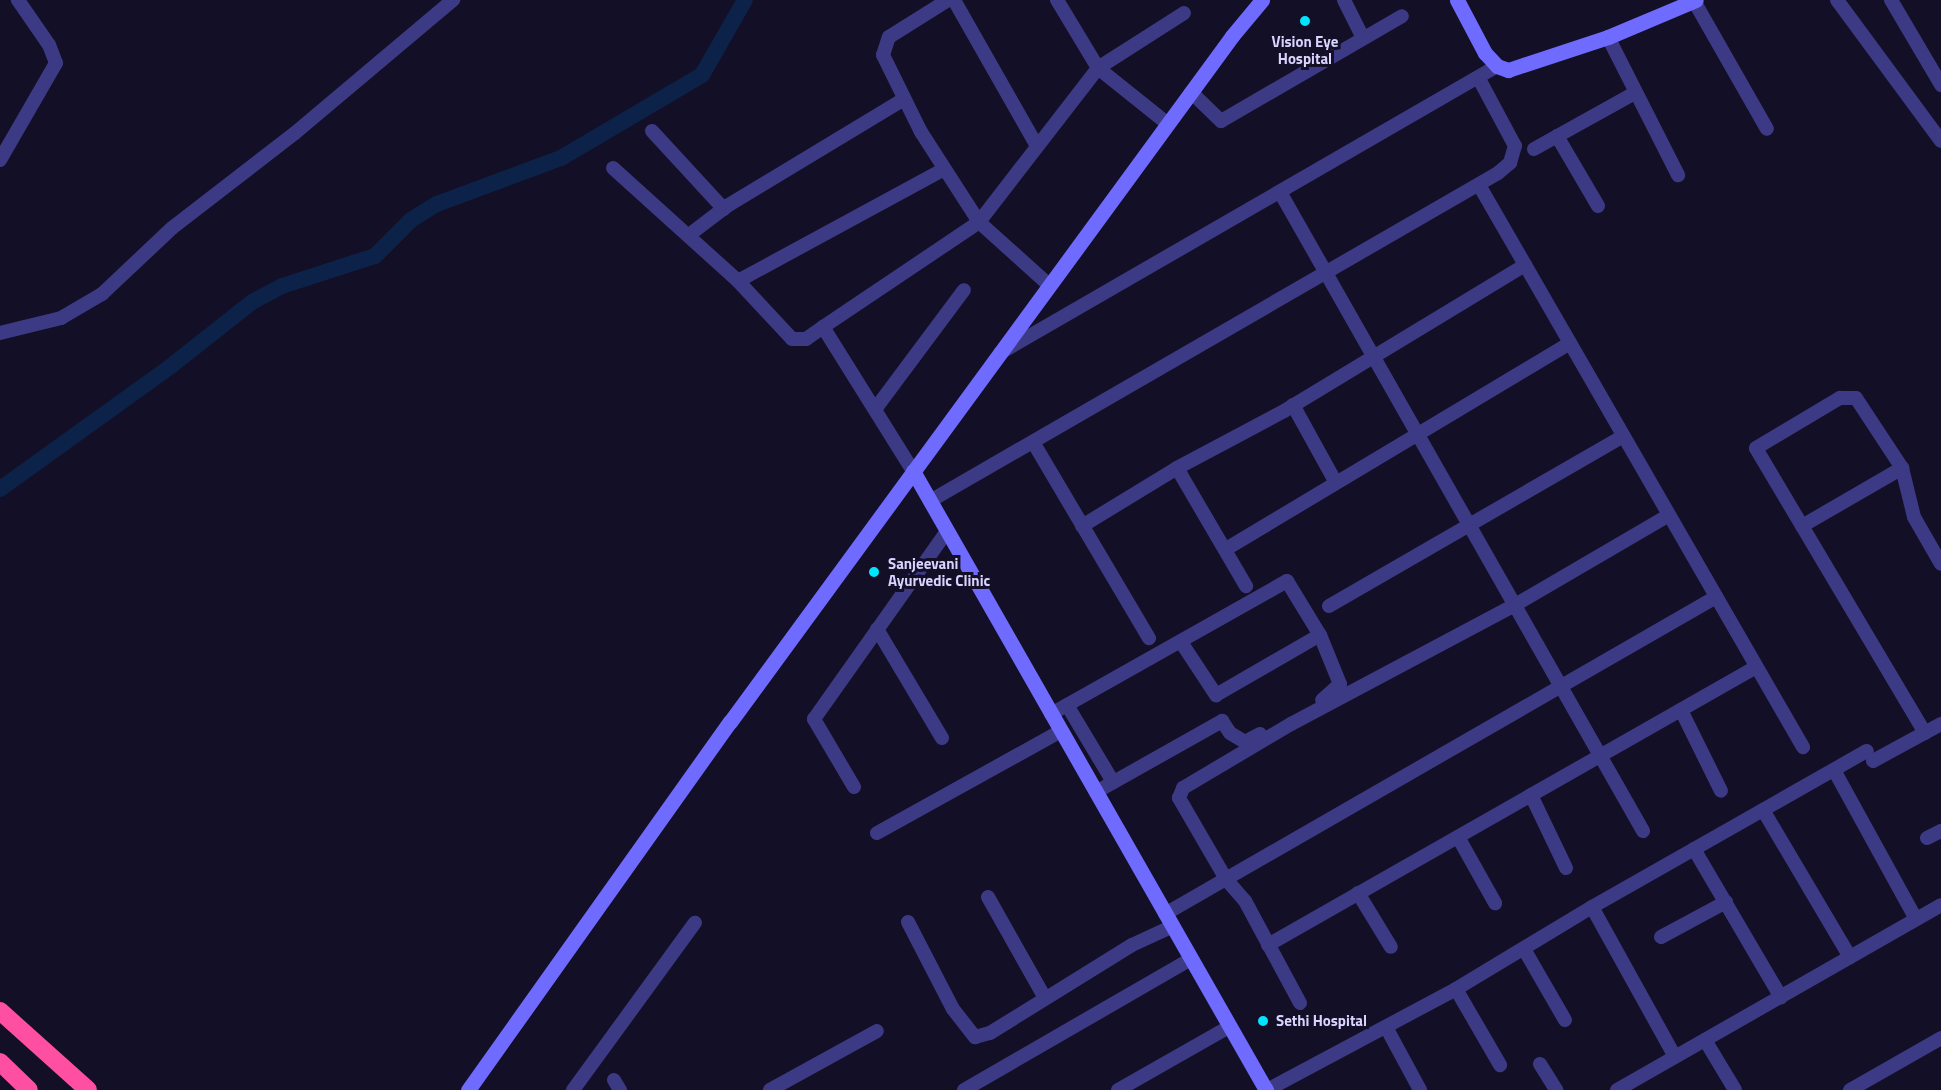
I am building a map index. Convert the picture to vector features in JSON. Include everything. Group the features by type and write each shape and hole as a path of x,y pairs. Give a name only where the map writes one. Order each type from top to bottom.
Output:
{"highway":[{"path":"0,1011 88,1090"},
{"path":"0,1062 29,1090"}],"street":[{"path":"0,159 56,63 18,0"},
{"path":"0,333 61,318 102,294 172,228 260,161 453,0"},
{"path":"948,0 889,37 884,45 883,56 903,100 979,222 1049,285"},
{"path":"954,0 1037,146"},
{"path":"1057,0 1098,68 1168,124"},
{"path":"468,1090 913,471 1191,92 1262,0"},
{"path":"1344,0 1363,38"},
{"path":"1462,2 1485,53 1497,66 1508,70 1608,37 1695,0 1767,129"},
{"path":"1837,0 1941,141"},
{"path":"1892,0 1941,85"},
{"path":"613,168 738,280 792,339 806,339 979,222 1098,68 1184,13"},
{"path":"1191,92 1221,121 1402,16"},
{"path":"1608,37 1678,176"},
{"path":"999,354 1497,66"},
{"path":"930,501 1479,185 1510,163 1515,146 1478,78"},
{"path":"1534,148 1635,93"},
{"path":"689,235 724,208 903,100"},
{"path":"652,131 724,208"},
{"path":"1557,136 1598,206"},
{"path":"738,280 944,169"},
{"path":"1479,185 1803,747"},
{"path":"1280,192 1643,831"},
{"path":"1082,526 1177,468 1293,405 1372,354 1525,265"},
{"path":"876,408 964,290"},
{"path":"823,327 876,408 913,471 1266,1090 1456,989 1592,907 1834,770 1925,733 1941,724"},
{"path":"1226,549 1335,481 1570,343"},
{"path":"1925,733 1755,451 1758,446 1849,396 1863,405 1902,468 1914,517 1941,564"},
{"path":"1293,405 1335,481"},
{"path":"1329,606 1468,522 1624,436"},
{"path":"1033,442 1149,638"},
{"path":"1177,468 1246,586"},
{"path":"1802,526 1902,468"},
{"path":"1300,1004 1245,901 1226,879 1179,798 1183,788 1291,724 1515,605 1669,515"},
{"path":"854,787 814,719 947,531"},
{"path":"1051,714 1287,581 1320,635 1340,684 1330,696 1245,742 1230,733 1222,721 1216,695 1182,642"},
{"path":"908,922 953,1008 975,1037 990,1033 1132,945 1226,879 1716,597"},
{"path":"877,628 942,738"},
{"path":"1216,695 1320,635"},
{"path":"1268,945 1756,666"},
{"path":"1069,704 1115,781"},
{"path":"1681,710 1721,790"},
{"path":"1096,792 1222,721"},
{"path":"877,833 1061,731"},
{"path":"1834,770 1916,919"},
{"path":"1531,795 1566,868"},
{"path":"1763,810 1850,957"},
{"path":"1927,838 1941,831"},
{"path":"1458,837 1495,903"},
{"path":"1694,849 1781,997"},
{"path":"1358,893 1391,947"},
{"path":"988,897 1045,998"},
{"path":"1661,937 1725,902"},
{"path":"1617,1090 1941,905"},
{"path":"1592,907 1675,1057"},
{"path":"573,1090 695,923"},
{"path":"1524,949 1564,1020"},
{"path":"964,1090 1191,959"},
{"path":"1456,989 1500,1065"},
{"path":"1118,1090 1229,1027"},
{"path":"1386,1028 1420,1090"},
{"path":"770,1090 877,1031"},
{"path":"1850,1090 1941,1038"},
{"path":"1705,1040 1735,1090"},
{"path":"1540,1064 1556,1090"}],"waterway":[{"path":"0,489 171,366 252,302 282,286 375,256 411,220 437,204 561,158 702,75 745,0"}],"place":[{"name":"Vision Eye Hospital","path":"1305,21"},
{"name":"Sanjeevani Ayurvedic Clinic","path":"874,572"},
{"name":"Sethi Hospital","path":"1263,1021"}]}
